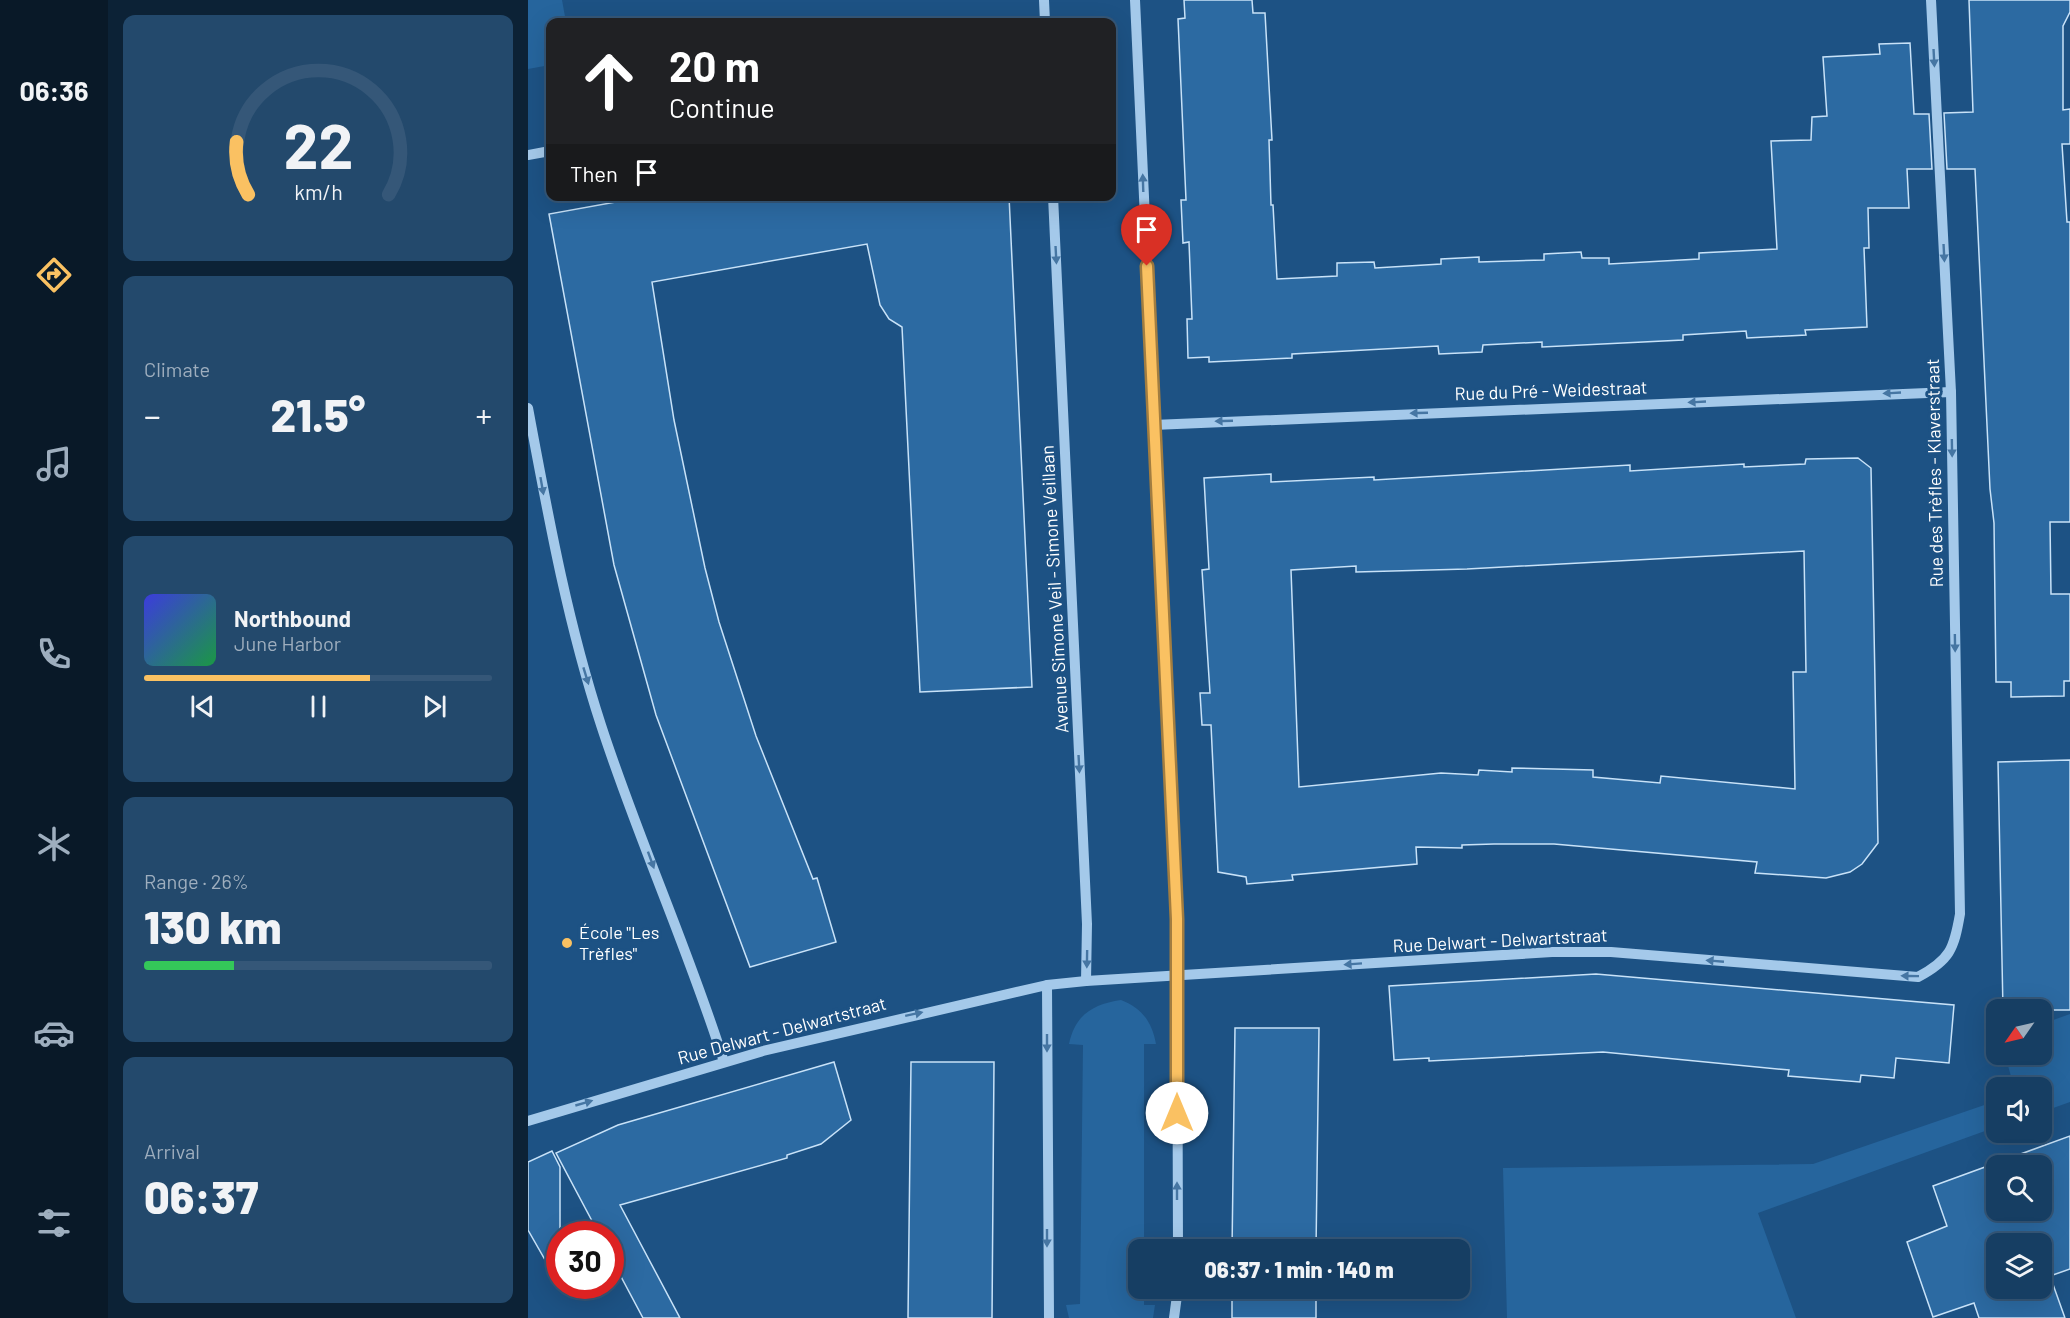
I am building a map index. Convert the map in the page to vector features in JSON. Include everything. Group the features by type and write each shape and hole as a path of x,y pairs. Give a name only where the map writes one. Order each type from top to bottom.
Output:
{"street":[{"path":"1044,0 1045,18"},
{"path":"1135,0 1177,919 1178,1239"},
{"name":"Rue des Trèfles - Klaverstraat","path":"1931,0 1951,392 1960,914 1955,945"},
{"path":"528,155 546,151"},
{"name":"Avenue Simone Veil - Simone Veillaan","path":"1053,201 1087,924 1086,981"},
{"name":"Rue du Pré - Weidestraat","path":"1153,424 1951,392"},
{"path":"528,408 553,545 574,634 602,727 724,1062"},
{"name":"Rue Delwart - Delwartstraat","path":"528,1121 724,1062 888,1020 1047,985 1552,952 1611,952 1918,977 1939,966 1955,945"},
{"path":"1047,985 1049,1318"},
{"path":"1174,1318 1177,1299"}],"shaded area":[{"path":"528,0 562,0 565,18 546,18 546,66 528,69"},
{"path":"1121,1000 1135,1007 1149,1023 1156,1044 1144,1044 1144,1239 1128,1239 1128,1299 1144,1299 1144,1305 1155,1305 1153,1318 1069,1318 1066,1305 1080,1304 1083,1045 1069,1044 1081,1018 1094,1008"},
{"path":"2070,1014 2070,1102 2052,1108 2052,1077 2011,1077 2008,1065 2052,1065 2052,1020"},
{"path":"1986,1104 1986,1131 1758,1213 1796,1318 1507,1318 1503,1168 1813,1164"}],"building":[{"path":"1184,0 1252,0 1253,13 1265,13 1272,140 1269,140 1271,205 1273,205 1277,279 1337,276 1337,263 1374,262 1375,268 1441,264 1441,259 1479,257 1479,262 1544,260 1544,254 1581,252 1582,258 1609,258 1609,264 1699,259 1699,253 1777,249 1771,141 1811,140 1812,117 1827,116 1823,57 1880,54 1879,44 1910,43 1914,114 1929,114 1932,169 1907,169 1909,208 1868,208 1869,248 1864,248 1867,327 1805,330 1806,335 1747,338 1746,331 1683,335 1683,340 1542,347 1542,342 1483,345 1482,352 1439,354 1438,346 1292,354 1292,358 1209,362 1209,357 1188,358 1187,319 1192,319 1189,242 1183,243 1181,200 1186,200 1178,19 1185,18"},
{"path":"1969,0 2070,0 2070,12 2063,26 2063,110 2070,109 2070,144 2062,144 2067,222 2070,222 2070,522 2050,522 2051,594 2070,594 2070,681 2064,681 2064,696 2011,697 2011,682 1996,682 1994,523 1990,489 1975,169 1947,169 1944,113 1973,112"},
{"path":"621,201 1009,201 1032,687 920,692 902,327 889,319 880,305 867,244 652,282 674,420 705,568 719,622 756,736 813,879 817,878 836,942 750,967 656,715 614,565 549,214"},
{"path":"1858,458 1871,468 1878,843 1862,864 1850,872 1826,878 1755,873 1757,862 1554,844 1494,844 1462,845 1462,848 1416,847 1417,864 1292,875 1293,880 1247,884 1246,877 1218,872 1211,725 1202,725 1200,693 1210,693 1202,570 1209,569 1204,478 1271,474 1271,482 1374,477 1374,480 1630,465 1630,471 1744,464 1744,467 1805,464 1806,459","holes":["1804,551 1806,672 1793,672 1795,789 1661,776 1660,783 1593,777 1593,770 1512,768 1512,772 1479,770 1478,775 1441,773 1299,787 1291,570 1356,566 1356,572 1467,569"]},
{"path":"2070,760 2070,1010 2052,1010 2052,999 2003,999 1998,762"},
{"path":"1596,974 1954,1005 1949,1063 1896,1058 1894,1078 1861,1075 1860,1082 1788,1076 1789,1070 1603,1052 1429,1061 1429,1058 1394,1060 1389,986"},
{"path":"1235,1028 1319,1028 1316,1239 1232,1239"},
{"path":"834,1062 851,1120 821,1144 787,1155 787,1158 620,1205 680,1318 643,1318 624,1282 624,1221 592,1221 556,1153 618,1125"},
{"path":"911,1062 994,1062 992,1318 908,1318"},
{"path":"2070,1136 2070,1269 2052,1275 2052,1233 1986,1233 1986,1299 2052,1299 2052,1282 2065,1318 1979,1318 1974,1303 1933,1317 1907,1242 1947,1226 1933,1186 1986,1167 1986,1221 2052,1221 2052,1155 2018,1155"},
{"path":"552,1151 560,1167 560,1221 546,1221 546,1262 528,1230 528,1162"},
{"path":"1232,1299 1316,1299 1316,1318 1232,1318"}],"place":[{"name":"École \"Les Trèfles\"","path":"567,943"}],"route":[{"path":"1147,266 1177,919 1177,1113"}]}
